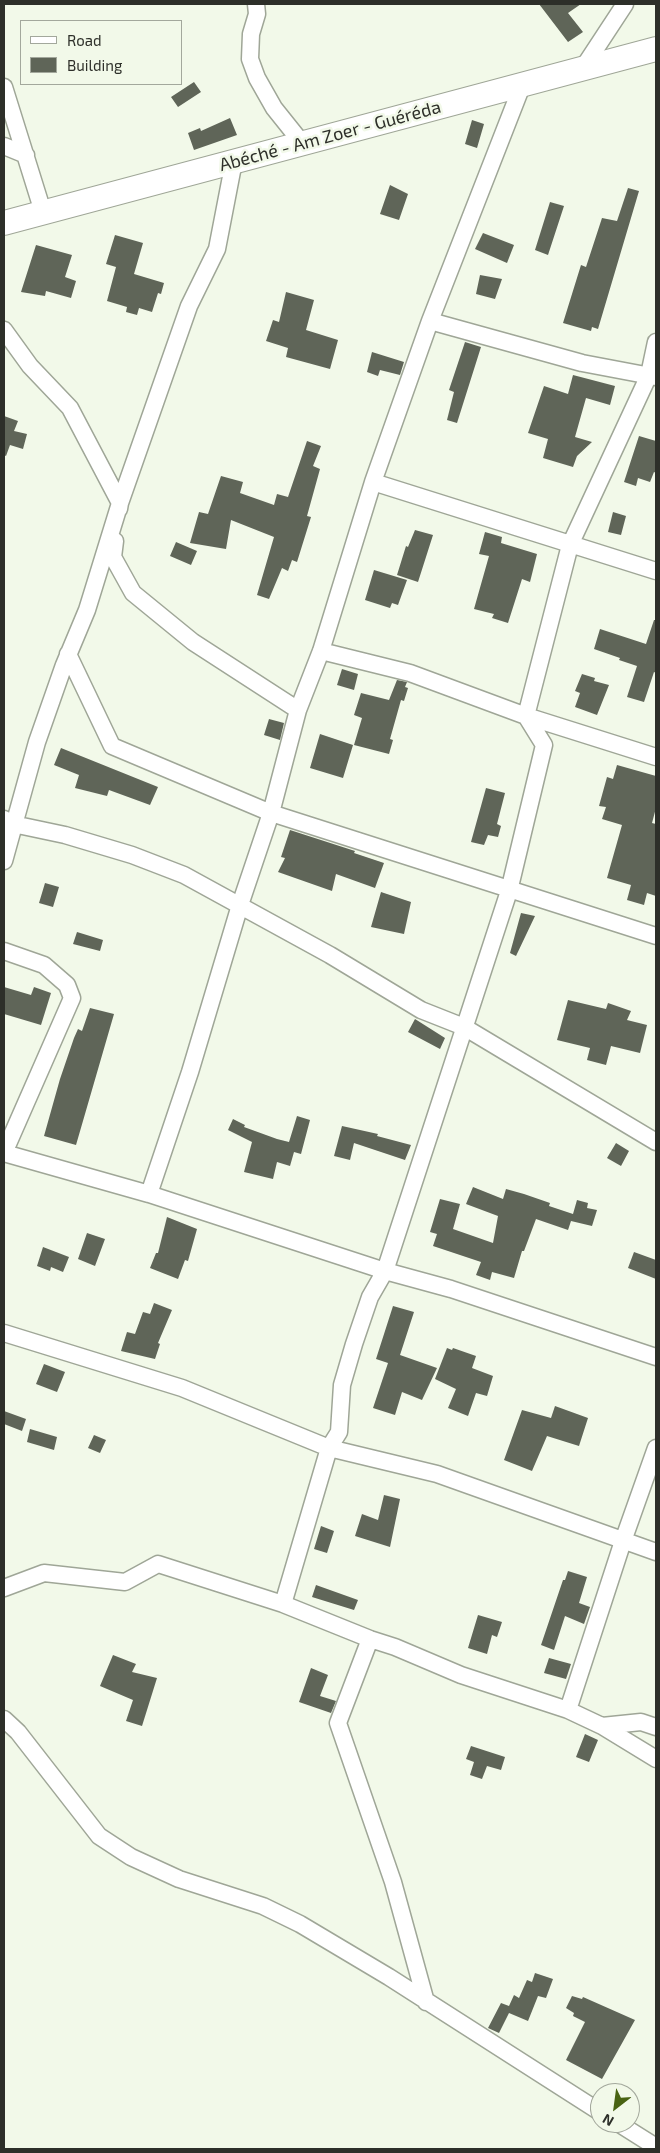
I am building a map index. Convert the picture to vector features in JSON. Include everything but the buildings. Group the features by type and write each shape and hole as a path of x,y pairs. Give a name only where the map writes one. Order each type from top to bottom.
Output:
{"main road":[{"name":"Abéché - Am Zoer - Guéréda","path":"4,223 656,49"}],"street":[{"path":"256,4 257,14 252,34 250,59 257,78 274,108 302,143"},
{"path":"583,68 625,4"},
{"path":"149,1194 190,1072 240,905 271,813 298,710 321,651 373,482 430,321 523,83"},
{"path":"4,87 44,212"},
{"path":"4,146 26,155"},
{"path":"4,861 9,821 68,654 87,610 120,503 189,306 217,249 234,161"},
{"path":"430,321 582,363 653,376"},
{"path":"4,330 30,366 70,408 120,503 113,557 134,593 194,642 298,710"},
{"path":"283,1604 329,1448 339,1432 342,1385 354,1344 370,1297 385,1270 509,891 544,745 526,716 570,545 653,376 656,342"},
{"path":"373,482 656,572"},
{"path":"321,651 410,673 526,716 656,757"},
{"path":"68,654 112,746 271,813 509,891 656,936"},
{"path":"9,821 132,855 184,875 240,905 421,1010 464,1027 656,1142"},
{"path":"4,951 44,965 67,985 72,998 4,1153 149,1194 385,1270 451,1289 656,1357"},
{"path":"4,1333 182,1388 329,1448 437,1474 656,1552"},
{"path":"568,1710 623,1541 656,1448"},
{"path":"4,1588 44,1573 126,1582 158,1564 283,1604 394,1647 461,1676 568,1710 602,1726 656,1759"},
{"path":"370,1639 338,1723 393,1882 426,2002"},
{"path":"4,1719 18,1732 82,1816 100,1836 131,1857 179,1879 263,1906 300,1924 590,2106"},
{"path":"602,1726 641,1722 656,1727"},
{"path":"634,2133 656,2147"}]}
